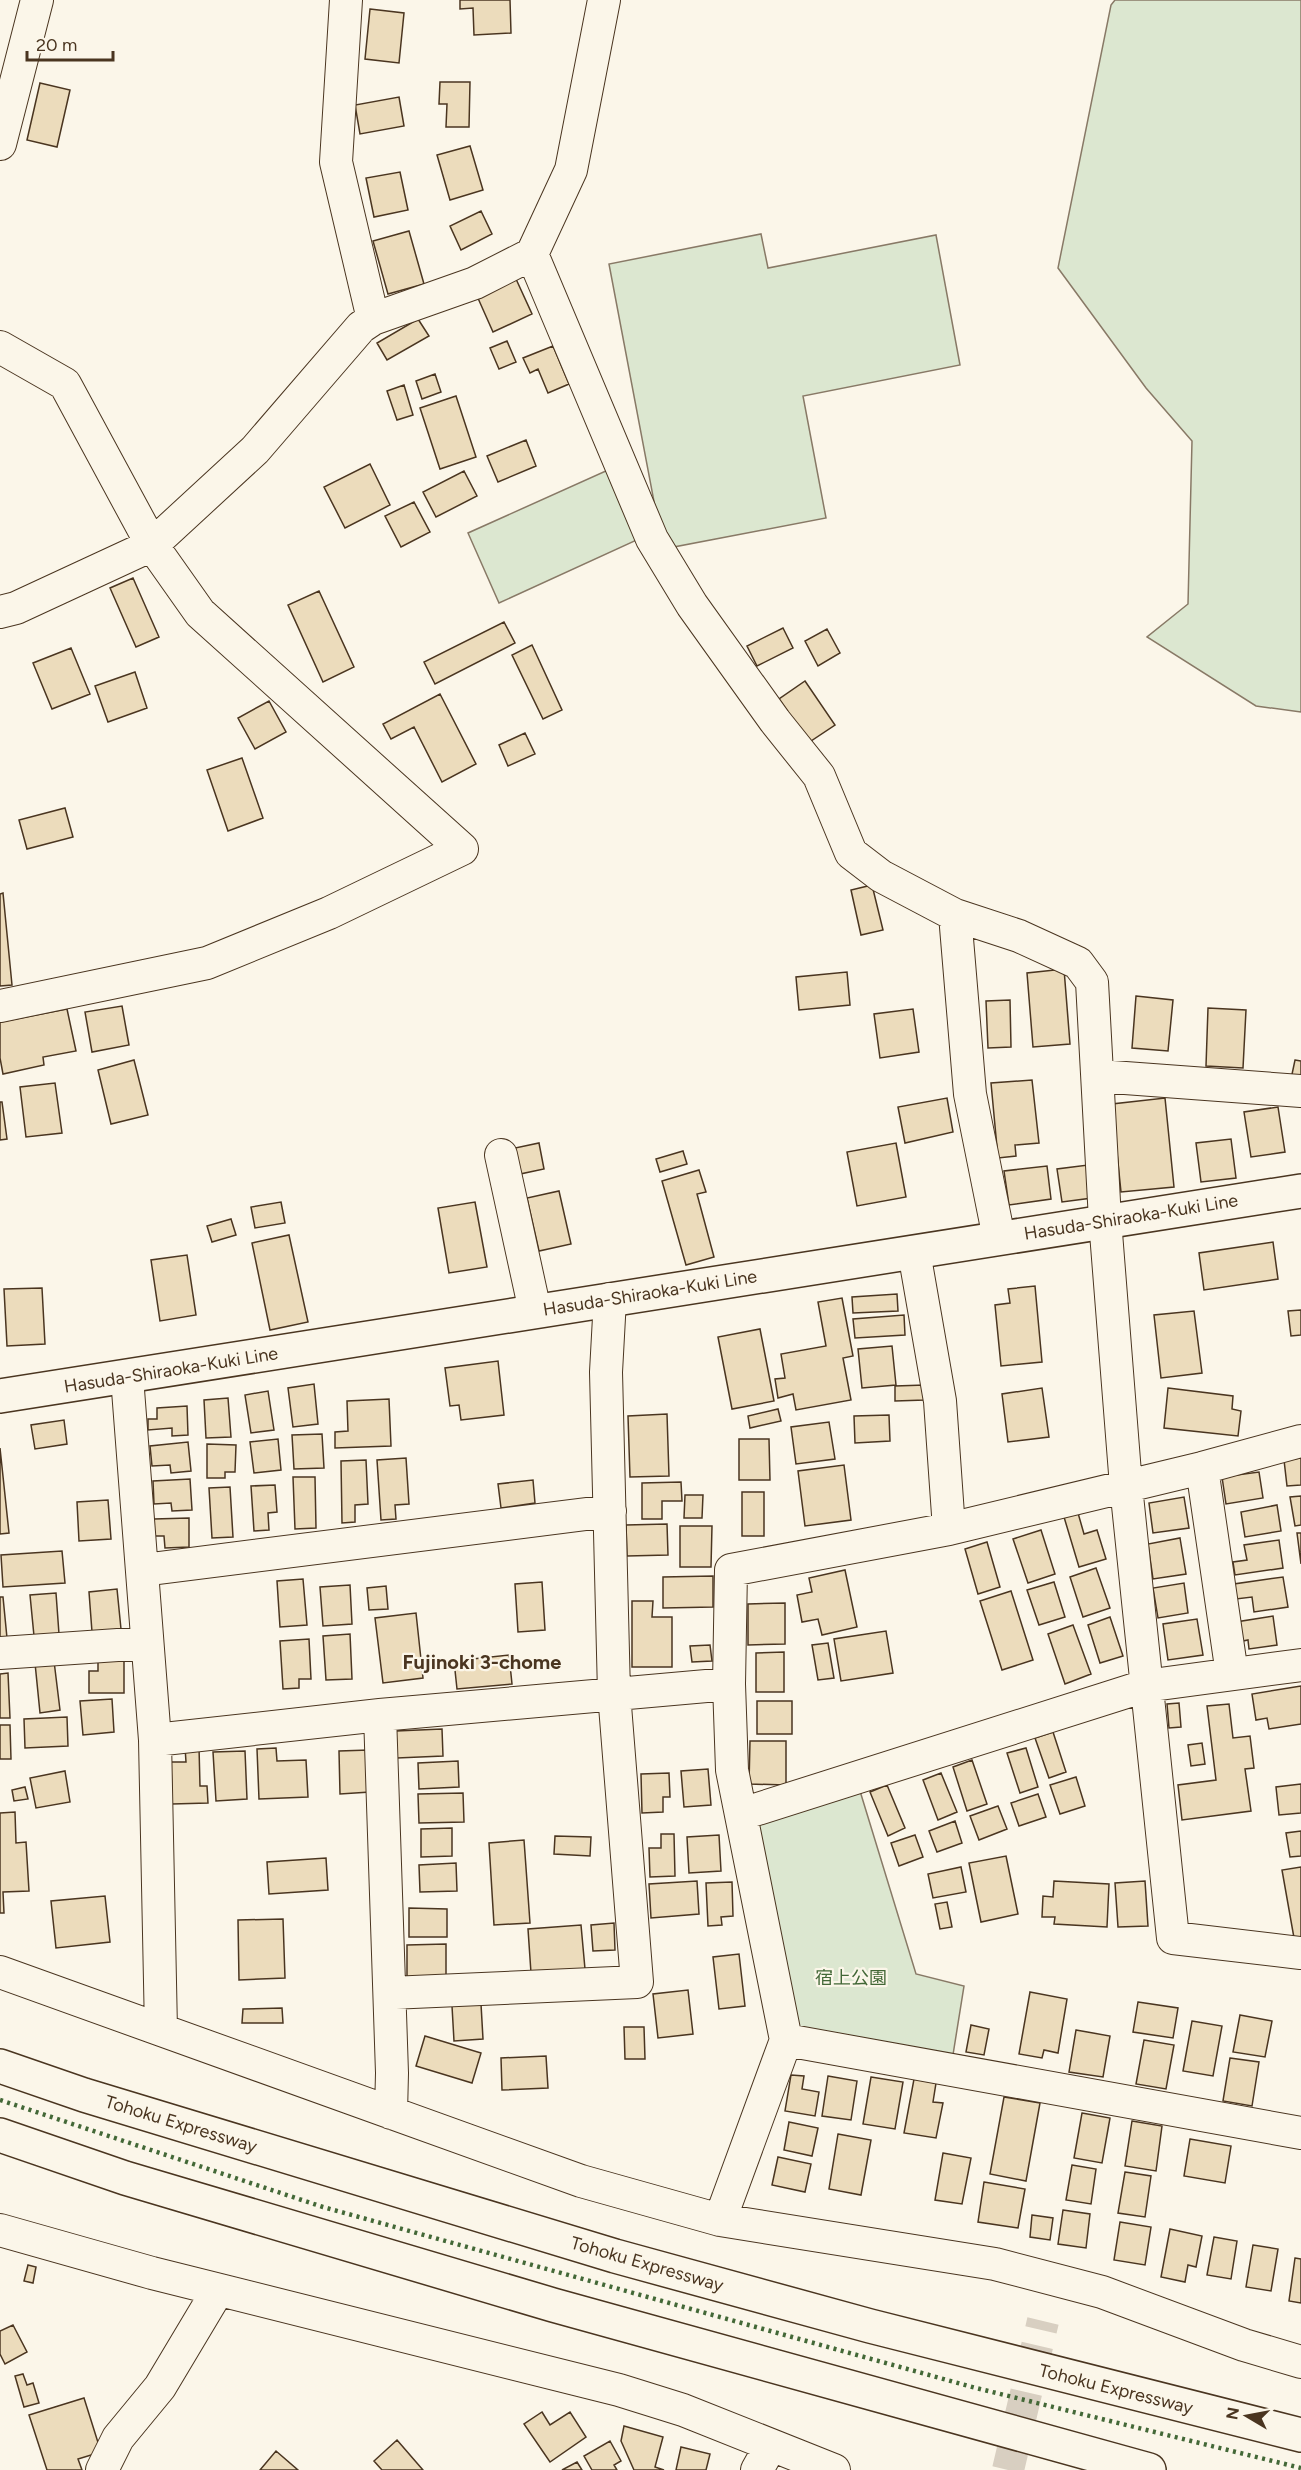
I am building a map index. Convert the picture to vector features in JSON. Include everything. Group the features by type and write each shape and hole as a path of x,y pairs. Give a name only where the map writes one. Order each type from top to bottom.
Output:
{"main road":[{"name":"Hasuda-Shiraoka-Kuki Line","path":"0,1396 1105,1220 1301,1191"},
{"name":"Tohoku Expressway","path":"0,2066 84,2095 615,2256 881,2329 1301,2435"},
{"path":"0,2135 125,2178 553,2305 1149,2470"}],"street":[{"path":"0,144 37,0"},
{"path":"346,0 336,162 374,319"},
{"path":"0,612 16,608 152,544 255,450 362,327 374,319 475,283 532,254 571,170 604,0"},
{"path":"532,254 652,539 692,605 775,721 819,776 851,854 881,876 955,915 1019,936 1078,963 1092,982 1105,1220 1126,1486 1173,1938 1301,1953"},
{"path":"0,347 65,384 152,544 200,614 462,849 330,913 207,963 0,1006"},
{"path":"955,915 970,1094 999,1238"},
{"path":"1098,1076 1301,1090"},
{"path":"501,1155 535,1311"},
{"path":"914,1252 940,1401 949,1528"},
{"path":"390,1993 637,1982 614,1693 606,1372 610,1299"},
{"path":"127,1377 155,1740 161,2030"},
{"path":"720,2220 786,2040 732,1770 729,1684 731,1570 949,1528 1202,1468 1301,1441"},
{"path":"1202,1468 1232,1674"},
{"path":"143,1570 610,1511"},
{"path":"0,1653 147,1643"},
{"path":"742,1814 1145,1686 1301,1665"},
{"path":"155,1740 380,1715 729,1684"},
{"path":"380,1715 390,1993 391,2113"},
{"path":"0,1972 581,2181 720,2220 995,2264 1102,2292 1244,2345 1301,2362"},
{"path":"786,2040 1301,2133"},
{"path":"0,2230 219,2290 619,2390 683,2410 764,2458 834,2470"},
{"path":"102,2470 118,2438 160,2387 219,2290"}],"green space":[{"path":"1115,0 1301,0 1301,712 1256,706 1147,637 1188,604 1192,441 1146,388 1058,268 1111,5"},
{"path":"761,234 768,268 936,235 960,365 803,396 826,518 663,549 609,264"},
{"path":"608,470 639,539 499,603 468,533"},
{"name":"宿上公園","path":"860,1791 916,1974 964,1986 952,2061 800,2034 754,1826"}],"building":[{"path":"460,0 510,0 511,33 474,35 473,8 460,9"},
{"path":"370,9 404,13 399,63 365,59"},
{"path":"440,82 470,82 469,127 446,127 447,104 439,104"},
{"path":"40,83 70,90 57,147 27,140"},
{"path":"399,97 404,126 360,134 355,105"},
{"path":"470,146 483,190 450,200 437,155"},
{"path":"400,172 408,210 374,217 366,178"},
{"path":"481,211 492,234 461,250 450,226"},
{"path":"409,231 424,284 388,294 373,241"},
{"path":"516,279 532,314 493,332 477,296"},
{"path":"418,319 429,336 387,360 377,343"},
{"path":"507,341 516,362 499,369 490,348"},
{"path":"553,346 569,384 548,393 538,369 530,373 523,358"},
{"path":"435,374 441,392 422,399 416,381"},
{"path":"404,385 413,415 397,420 387,391"},
{"path":"456,396 476,457 440,469 420,408"},
{"path":"526,440 536,466 498,482 487,456"},
{"path":"370,464 390,505 345,528 324,487"},
{"path":"464,471 477,496 436,517 423,492"},
{"path":"414,502 430,532 401,547 385,516"},
{"path":"133,578 159,637 136,647 110,588"},
{"path":"319,591 354,667 323,682 288,605"},
{"path":"504,622 515,643 435,684 424,662"},
{"path":"783,628 793,648 757,666 747,646"},
{"path":"827,629 840,653 818,666 805,641"},
{"path":"532,645 562,710 543,719 512,655"},
{"path":"71,648 90,694 52,709 33,663"},
{"path":"135,672 147,708 108,722 95,686"},
{"path":"805,681 835,725 808,743 779,699"},
{"path":"440,694 476,764 442,782 414,727 391,739 383,724"},
{"path":"269,701 286,732 255,749 238,718"},
{"path":"525,733 535,754 508,766 499,745"},
{"path":"242,758 263,818 228,831 207,770"},
{"path":"65,808 73,837 27,849 19,820"},
{"path":"872,885 883,930 861,935 851,890"},
{"path":"3,893 12,985 0,986 0,894"},
{"path":"1064,969 1070,1044 1033,1047 1027,973"},
{"path":"847,972 850,1005 799,1010 796,977"},
{"path":"1136,996 1173,1000 1168,1051 1132,1048"},
{"path":"1010,1000 1011,1047 988,1048 986,1001"},
{"path":"122,1006 129,1045 92,1052 85,1012"},
{"path":"1208,1008 1246,1010 1243,1068 1206,1066"},
{"path":"67,1009 76,1051 43,1057 44,1065 3,1074 0,1058 0,1022"},
{"path":"913,1009 919,1052 880,1058 874,1014"},
{"path":"134,1060 148,1115 111,1124 98,1070"},
{"path":"1295,1060 1301,1061 1301,1081 1291,1079"},
{"path":"1032,1080 1039,1143 1015,1145 1016,1156 998,1158 991,1083"},
{"path":"55,1083 62,1133 26,1137 20,1087"},
{"path":"947,1098 953,1132 905,1143 898,1107"},
{"path":"1165,1098 1174,1187 1121,1192 1112,1104"},
{"path":"0,1102 2,1102 7,1139 0,1140"},
{"path":"1278,1107 1285,1152 1251,1157 1244,1112"},
{"path":"1231,1139 1236,1178 1201,1182 1196,1143"},
{"path":"539,1143 544,1169 520,1174 515,1148"},
{"path":"896,1143 906,1197 857,1206 847,1152"},
{"path":"683,1151 687,1164 660,1172 656,1159"},
{"path":"1088,1165 1092,1198 1062,1202 1057,1169"},
{"path":"1047,1166 1051,1199 1009,1205 1004,1171"},
{"path":"699,1170 706,1192 697,1194 714,1257 686,1265 662,1181"},
{"path":"559,1191 571,1244 539,1251 527,1198"},
{"path":"281,1202 285,1223 255,1228 251,1207"},
{"path":"475,1202 487,1267 449,1273 438,1208"},
{"path":"231,1219 236,1235 212,1242 207,1226"},
{"path":"289,1235 308,1322 270,1330 252,1243"},
{"path":"1273,1242 1278,1279 1204,1290 1199,1253"},
{"path":"187,1255 196,1315 160,1321 151,1260"},
{"path":"1035,1286 1042,1362 1001,1366 995,1305 1010,1303 1008,1289"},
{"path":"42,1288 45,1344 7,1346 4,1289"},
{"path":"897,1294 898,1311 853,1313 852,1297"},
{"path":"842,1298 853,1356 843,1358 851,1400 796,1410 793,1394 778,1398 775,1379 785,1378 781,1354 826,1346 818,1302"},
{"path":"1301,1310 1301,1335 1291,1336 1288,1311"},
{"path":"1194,1311 1202,1373 1161,1378 1154,1315"},
{"path":"904,1315 905,1335 855,1338 853,1319"},
{"path":"760,1329 774,1401 732,1409 718,1337"},
{"path":"892,1346 896,1385 862,1388 858,1349"},
{"path":"498,1361 504,1415 461,1420 459,1405 450,1406 445,1368"},
{"path":"314,1384 318,1424 293,1427 288,1388"},
{"path":"925,1385 925,1400 895,1401 895,1386"},
{"path":"1042,1388 1049,1437 1008,1442 1002,1394"},
{"path":"1168,1388 1233,1396 1232,1409 1241,1411 1238,1436 1164,1428"},
{"path":"268,1391 274,1430 251,1433 245,1395"},
{"path":"228,1398 231,1437 206,1438 204,1400"},
{"path":"389,1399 391,1446 335,1448 335,1432 348,1431 347,1401"},
{"path":"187,1406 188,1435 172,1436 172,1428 148,1430 148,1419 157,1419 157,1408"},
{"path":"778,1409 781,1421 750,1428 748,1416"},
{"path":"667,1414 669,1476 630,1477 628,1416"},
{"path":"889,1415 890,1441 855,1443 854,1416"},
{"path":"64,1420 67,1444 35,1449 31,1425"},
{"path":"829,1422 835,1459 796,1464 791,1427"},
{"path":"322,1434 324,1468 294,1469 292,1435"},
{"path":"278,1439 281,1470 254,1473 250,1442"},
{"path":"739,1439 769,1439 770,1480 739,1480"},
{"path":"188,1442 191,1471 171,1473 170,1465 152,1466 150,1446"},
{"path":"207,1444 236,1445 235,1472 225,1472 225,1478 207,1478"},
{"path":"0,1448 9,1533 0,1534"},
{"path":"406,1458 409,1504 395,1505 396,1519 381,1520 377,1460"},
{"path":"1301,1458 1301,1485 1287,1486 1284,1460"},
{"path":"366,1460 368,1504 355,1505 355,1522 342,1523 341,1461"},
{"path":"844,1465 851,1520 805,1526 798,1471"},
{"path":"1259,1472 1263,1498 1226,1504 1222,1477"},
{"path":"293,1477 315,1477 316,1528 295,1529"},
{"path":"190,1479 192,1510 172,1511 171,1503 154,1504 153,1481"},
{"path":"533,1480 535,1503 501,1508 498,1484"},
{"path":"681,1482 682,1501 662,1501 662,1519 642,1519 642,1483"},
{"path":"275,1485 277,1512 268,1513 269,1530 254,1531 251,1486"},
{"path":"230,1487 233,1537 212,1538 209,1488"},
{"path":"742,1492 764,1492 764,1536 742,1536"},
{"path":"685,1495 703,1495 702,1518 684,1518"},
{"path":"1301,1496 1301,1525 1295,1526 1290,1497"},
{"path":"1184,1497 1189,1528 1153,1533 1149,1503"},
{"path":"108,1500 111,1539 79,1541 77,1502"},
{"path":"1277,1505 1281,1531 1245,1537 1241,1512"},
{"path":"1078,1513 1084,1534 1097,1530 1106,1559 1079,1567 1064,1517"},
{"path":"189,1518 189,1547 165,1548 164,1536 154,1536 154,1519"},
{"path":"667,1524 668,1555 627,1556 626,1525"},
{"path":"680,1526 712,1526 711,1567 680,1567"},
{"path":"1041,1530 1055,1574 1028,1583 1013,1539"},
{"path":"1297,1533 1301,1533 1301,1564"},
{"path":"1180,1538 1186,1574 1153,1579 1148,1544"},
{"path":"1279,1540 1283,1568 1235,1575 1233,1562 1247,1560 1244,1545"},
{"path":"987,1542 1000,1587 978,1594 965,1549"},
{"path":"62,1551 65,1583 3,1587 1,1555"},
{"path":"1096,1568 1110,1608 1083,1617 1070,1577"},
{"path":"845,1570 857,1627 822,1635 818,1619 802,1622 797,1595 812,1592 809,1578"},
{"path":"713,1576 713,1607 663,1608 663,1577"},
{"path":"1283,1577 1288,1607 1254,1612 1252,1597 1236,1599 1234,1584"},
{"path":"303,1579 307,1625 280,1627 277,1581"},
{"path":"542,1582 545,1630 518,1632 515,1584"},
{"path":"1054,1582 1065,1617 1039,1625 1027,1590"},
{"path":"1184,1583 1188,1613 1158,1618 1153,1588"},
{"path":"350,1585 352,1624 323,1626 320,1587"},
{"path":"386,1586 388,1609 369,1610 367,1588"},
{"path":"117,1589 121,1629 92,1632 89,1592"},
{"path":"1011,1591 1033,1660 1002,1670 980,1601"},
{"path":"56,1593 59,1634 34,1636 30,1595"},
{"path":"0,1597 3,1597 7,1638 0,1638"},
{"path":"632,1601 653,1601 652,1617 672,1617 672,1667 632,1667"},
{"path":"785,1603 785,1644 748,1645 748,1604"},
{"path":"416,1613 423,1678 383,1683 375,1618"},
{"path":"1273,1616 1277,1645 1249,1649 1248,1640 1238,1642 1236,1622"},
{"path":"1110,1617 1123,1656 1100,1663 1088,1625"},
{"path":"1197,1619 1203,1655 1168,1660 1163,1624"},
{"path":"1073,1625 1091,1674 1065,1684 1048,1634"},
{"path":"886,1631 893,1673 841,1681 834,1639"},
{"path":"350,1634 352,1679 326,1680 323,1636"},
{"path":"309,1639 311,1679 299,1679 299,1688 283,1689 280,1641"},
{"path":"828,1643 834,1678 818,1680 812,1645"},
{"path":"710,1645 712,1661 692,1662 690,1646"},
{"path":"784,1652 784,1692 756,1692 756,1653"},
{"path":"509,1655 512,1684 457,1689 454,1661"},
{"path":"98,1657 124,1657 124,1693 89,1693 89,1671 98,1671"},
{"path":"54,1661 60,1710 40,1713 35,1663"},
{"path":"8,1673 10,1718 0,1718 0,1674"},
{"path":"1301,1686 1301,1724 1269,1729 1267,1718 1256,1720 1252,1694"},
{"path":"112,1699 114,1732 83,1735 80,1701"},
{"path":"757,1701 792,1701 792,1734 757,1734"},
{"path":"1179,1703 1181,1727 1169,1728 1167,1704"},
{"path":"1229,1704 1233,1738 1250,1736 1254,1768 1245,1769 1251,1811 1182,1820 1178,1785 1216,1780 1207,1706"},
{"path":"67,1717 68,1746 25,1748 24,1719"},
{"path":"0,1725 10,1725 11,1759 0,1759"},
{"path":"442,1729 443,1756 397,1758 396,1731"},
{"path":"1053,1732 1066,1772 1049,1778 1035,1738"},
{"path":"750,1741 786,1741 786,1785 749,1784"},
{"path":"1202,1743 1205,1764 1191,1766 1188,1745"},
{"path":"185,1747 199,1747 200,1786 207,1786 208,1803 172,1804 171,1762 186,1762"},
{"path":"276,1748 277,1761 306,1760 308,1797 259,1799 257,1749"},
{"path":"1026,1748 1038,1787 1020,1793 1007,1753"},
{"path":"369,1750 370,1792 340,1794 339,1751"},
{"path":"245,1751 247,1799 216,1801 213,1752"},
{"path":"972,1760 987,1804 967,1811 953,1767"},
{"path":"458,1761 459,1787 419,1789 418,1763"},
{"path":"708,1769 711,1805 684,1807 681,1771"},
{"path":"65,1771 70,1802 36,1808 30,1778"},
{"path":"669,1773 670,1797 663,1797 663,1812 642,1813 641,1774"},
{"path":"941,1773 957,1812 938,1820 923,1780"},
{"path":"1076,1777 1085,1806 1060,1814 1050,1785"},
{"path":"1301,1784 1301,1813 1279,1815 1276,1787"},
{"path":"887,1785 905,1828 888,1836 870,1792"},
{"path":"25,1787 28,1799 14,1801 12,1790"},
{"path":"463,1793 464,1822 419,1823 418,1794"},
{"path":"1038,1794 1046,1817 1019,1826 1011,1803"},
{"path":"998,1806 1007,1829 979,1840 970,1816"},
{"path":"15,1812 16,1843 26,1842 29,1891 3,1892 4,1913 0,1913 0,1813"},
{"path":"955,1821 962,1843 937,1852 929,1831"},
{"path":"452,1828 452,1856 421,1857 421,1829"},
{"path":"1301,1831 1301,1856 1290,1857 1286,1833"},
{"path":"661,1834 674,1834 675,1876 650,1877 649,1848 661,1848"},
{"path":"719,1835 721,1871 689,1873 687,1837"},
{"path":"915,1835 923,1857 899,1866 891,1843"},
{"path":"555,1836 591,1837 590,1856 554,1854"},
{"path":"524,1840 530,1923 494,1925 489,1843"},
{"path":"1006,1856 1018,1914 981,1922 969,1863"},
{"path":"326,1858 328,1890 269,1894 267,1862"},
{"path":"456,1863 457,1891 420,1892 419,1865"},
{"path":"961,1867 966,1892 933,1898 928,1874"},
{"path":"1301,1867 1301,1937 1294,1938 1282,1870"},
{"path":"697,1881 699,1914 651,1918 649,1884"},
{"path":"1054,1881 1109,1884 1107,1927 1054,1924 1055,1917 1042,1917 1043,1896 1053,1897"},
{"path":"1145,1881 1148,1926 1118,1927 1115,1883"},
{"path":"732,1882 733,1916 721,1917 722,1925 708,1926 706,1883"},
{"path":"105,1896 110,1942 56,1948 51,1901"},
{"path":"947,1902 952,1927 940,1929 935,1904"},
{"path":"409,1908 447,1909 447,1937 409,1937"},
{"path":"283,1919 285,1978 239,1980 238,1920"},
{"path":"614,1923 615,1950 593,1951 591,1925"},
{"path":"581,1925 585,1969 531,1973 528,1929"},
{"path":"446,1944 446,1978 407,1978 407,1945"},
{"path":"739,1954 745,2006 719,2009 713,1957"},
{"path":"688,1990 693,2034 658,2038 653,1994"},
{"path":"1030,1992 1067,1999 1058,2053 1044,2050 1042,2058 1019,2054"},
{"path":"1138,2002 1178,2008 1173,2038 1133,2032"},
{"path":"481,2004 483,2039 454,2041 452,2006"},
{"path":"282,2008 283,2023 242,2023 243,2009"},
{"path":"1240,2015 1272,2021 1265,2057 1233,2052"},
{"path":"1192,2021 1222,2026 1213,2076 1183,2071"},
{"path":"971,2025 989,2029 984,2055 966,2052"},
{"path":"624,2027 644,2027 645,2059 625,2059"},
{"path":"1076,2030 1110,2036 1103,2077 1069,2072"},
{"path":"425,2036 481,2053 472,2083 416,2066"},
{"path":"1144,2040 1174,2045 1166,2089 1136,2084"},
{"path":"546,2056 548,2088 502,2090 501,2058"},
{"path":"1230,2058 1259,2062 1252,2106 1223,2101"},
{"path":"791,2075 804,2076 802,2089 819,2092 815,2116 785,2111"},
{"path":"828,2076 857,2081 851,2120 822,2116"},
{"path":"871,2077 903,2082 895,2129 863,2124"},
{"path":"914,2079 936,2083 933,2102 943,2103 936,2138 904,2133"},
{"path":"1004,2097 1040,2103 1026,2181 990,2174"},
{"path":"1082,2113 1110,2118 1102,2163 1074,2158"},
{"path":"1132,2121 1162,2126 1156,2171 1125,2166"},
{"path":"789,2122 818,2128 812,2156 784,2150"},
{"path":"838,2134 871,2140 861,2195 829,2189"},
{"path":"1190,2139 1231,2146 1225,2183 1184,2176"},
{"path":"943,2153 971,2158 962,2204 935,2200"},
{"path":"778,2157 811,2164 805,2192 772,2185"},
{"path":"1072,2165 1096,2169 1091,2204 1066,2200"},
{"path":"1125,2172 1151,2176 1145,2217 1118,2213"},
{"path":"984,2182 1025,2189 1018,2228 978,2222"},
{"path":"1063,2210 1090,2214 1086,2248 1058,2244"},
{"path":"1032,2215 1053,2218 1050,2240 1030,2237"},
{"path":"1120,2222 1151,2227 1145,2265 1114,2260"},
{"path":"1170,2229 1202,2236 1196,2267 1188,2265 1185,2282 1161,2277"},
{"path":"1214,2237 1237,2241 1231,2279 1207,2275"},
{"path":"1253,2245 1278,2249 1271,2291 1246,2287"},
{"path":"1295,2258 1301,2259 1301,2303 1289,2301"},
{"path":"28,2265 36,2267 33,2283 24,2281"},
{"path":"13,2325 27,2352 5,2364 0,2354 0,2331"},
{"path":"23,2374 27,2385 33,2383 39,2403 24,2407 15,2376"},
{"path":"84,2398 101,2452 78,2459 82,2470 47,2470 29,2415"},
{"path":"542,2412 550,2425 570,2412 586,2437 550,2462 524,2424"},
{"path":"624,2426 663,2437 655,2467 664,2470 634,2470 621,2441"},
{"path":"397,2440 423,2470 382,2470 374,2461"},
{"path":"610,2441 621,2461 614,2465 617,2470 592,2470 584,2456"},
{"path":"681,2447 710,2454 706,2470 676,2470"},
{"path":"276,2451 298,2470 260,2470"},
{"path":"577,2462 582,2470 562,2470"}],"tunnel":[{"path":"1008,2470 1043,2321"}],"hedge":[{"path":"0,2100 323,2207 976,2388 1301,2468"}],"district":[{"name":"Fujinoki 3-chome","path":"482,1662"}]}
